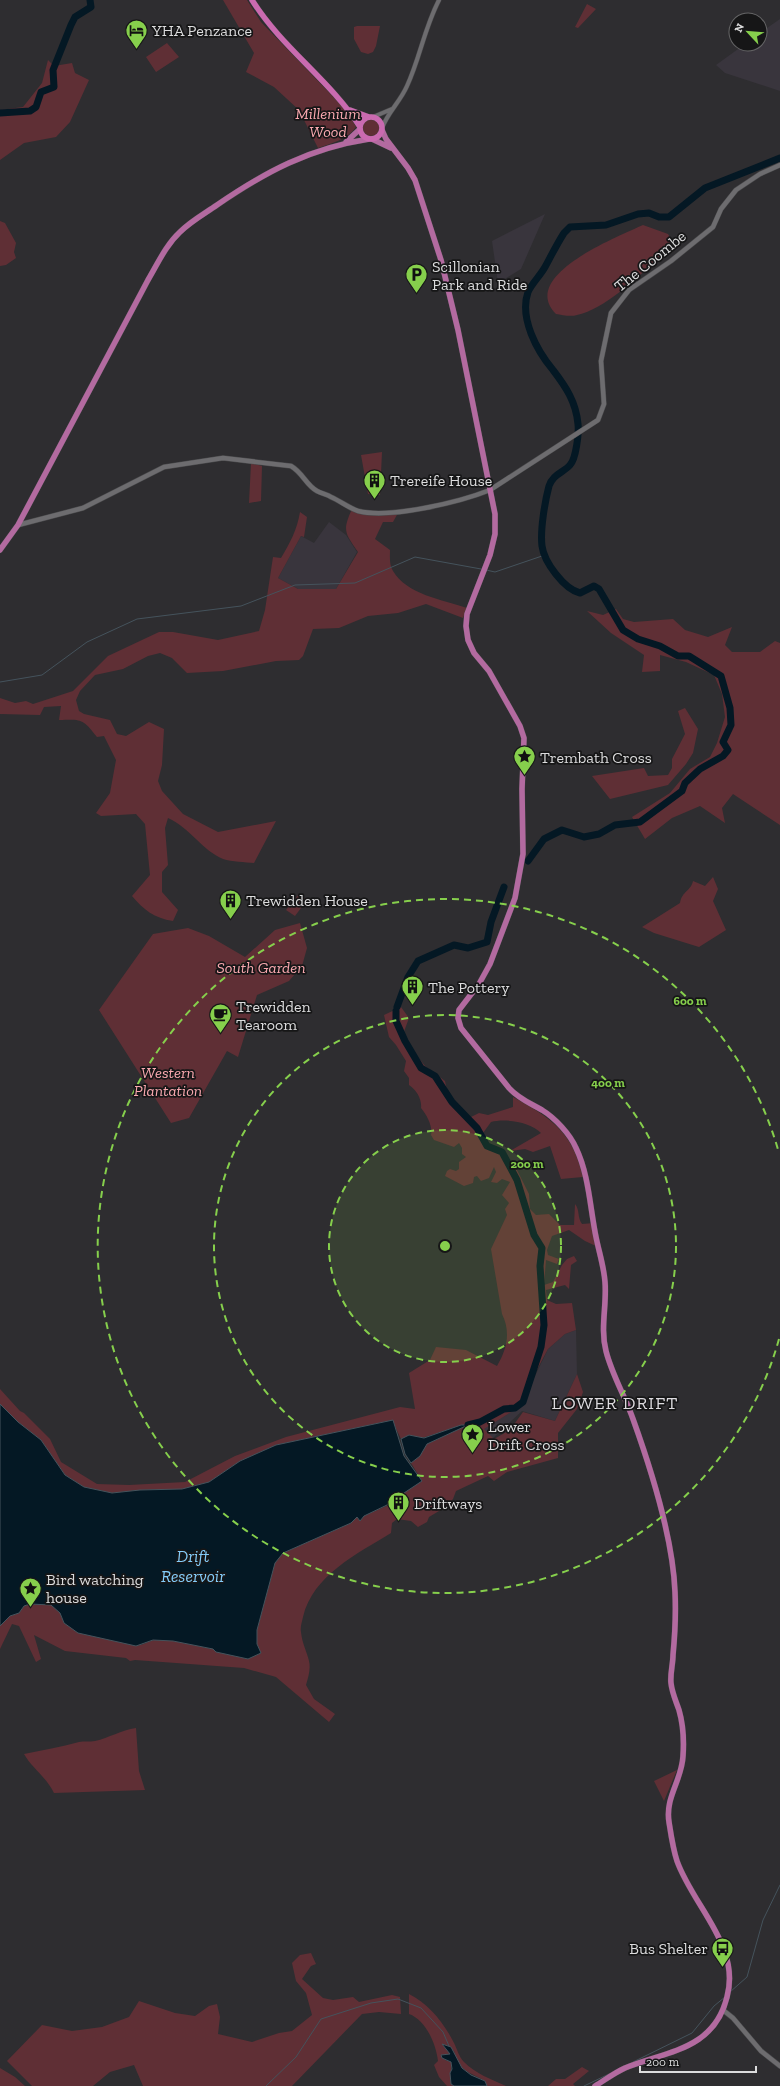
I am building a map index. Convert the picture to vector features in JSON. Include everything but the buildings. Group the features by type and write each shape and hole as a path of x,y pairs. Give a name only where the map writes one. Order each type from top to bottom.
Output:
{"highway":[{"path":"252,0 280,39 348,108 363,135 370,139 378,136 382,129 380,120 348,108"},
{"path":"360,128 362,121 371,117"}],"main road":[{"path":"344,144 360,128"},
{"path":"382,129 392,149 408,168 415,180 441,260 458,330 495,514 495,534 485,570 467,614 468,640 474,654 489,671 503,695 520,726 524,738 522,790 523,854 515,898 490,964 479,984 459,1010 458,1018 461,1028 517,1097 545,1112 567,1135 575,1146 583,1165 605,1284 603,1328 605,1348 612,1372 634,1422 646,1460 668,1540 672,1566 675,1591 675,1621 671,1687 679,1712 683,1754 682,1764 669,1801 668,1814 672,1839 680,1868 724,1948 730,1974 728,1997 723,2010 714,2026 696,2041 683,2049 625,2068 595,2086"},
{"path":"0,550 18,525 125,320 170,244 194,220 261,176 292,161 344,144 370,139 392,149"},
{"name":"The Coombe","path":"18,525 83,508 164,468 223,458 291,466 300,472 306,482 316,491 358,511 375,512 410,510 471,498 490,490 599,419 604,404 601,361 611,313 629,290 671,261 713,227 721,209 736,190 760,174 780,165"},
{"path":"723,2010 733,2018 761,2051 780,2066"}],"street":[{"path":"382,129 392,108 402,97 408,86 429,21 439,0"},
{"path":"371,117 392,108"}],"shaded area":[{"path":"780,19 780,91 725,73 716,65 734,52 768,52 768,27"},
{"path":"545,214 521,269 498,283 492,241"},
{"path":"329,522 346,535 357,552 336,589 298,589 278,578 301,536 314,543"},
{"path":"576,1330 577,1374 555,1421 522,1411 492,1439 483,1429 516,1409 523,1401 548,1349 565,1334"}],"green space":[{"name":"Millenium Wood","path":"223,0 247,0 261,22 346,110 356,127 348,135 318,148 299,110 274,87 246,72 254,53"},
{"path":"587,4 596,9 578,28 575,27"},
{"path":"380,26 376,46 373,52 368,54 361,52 354,39 354,27"},
{"path":"167,43 179,57 156,72 146,57"},
{"path":"48,60 54,66 72,63 75,73 89,80 70,122 56,137 24,143 0,160 0,110 23,107 42,83"},
{"path":"371,118 377,121 380,127 377,133 371,136 365,133 362,127 365,121"},
{"path":"0,221 5,223 16,243 14,252 16,258 6,265 0,266"},
{"path":"643,225 668,234 673,242 642,274 602,304 575,316 556,314 548,300 550,286 560,272 594,248"},
{"path":"382,452 380,495 368,494 361,455"},
{"path":"251,463 262,466 261,501 249,503"},
{"path":"352,509 398,513 393,522 383,522 375,539 390,550 390,563 393,571 399,579 416,591 436,599 467,608 463,618 426,604 398,613 368,616 339,628 313,629 303,656 299,660 276,661 223,671 187,673 172,658 160,653 148,656 123,669 95,675 80,691 76,700 79,711 84,714 110,720 117,734 126,736 149,722 164,729 162,765 158,781 162,791 183,814 218,832 276,821 254,863 223,859 209,851 176,822 168,818 165,828 168,865 162,872 162,892 178,910 173,921 160,918 150,913 132,896 150,875 145,824 136,814 101,816 96,813 110,793 116,760 104,736 97,737 85,723 81,721 59,720 61,706 44,707 40,715 0,714 0,698 15,703 26,701 33,704 73,691 108,656 159,632 173,632 218,640 259,631 265,610 273,557 281,558 293,536 300,512 307,517 304,537 301,536 278,578 298,589 336,589 358,552 346,532 347,522"},
{"path":"616,609 623,619 634,622 673,619 685,630 708,637 732,627 725,645 732,652 760,652 775,641 780,643 780,825 733,794 722,808 725,823 700,806 672,818 645,839 632,817 670,793 690,769 710,757 717,743 725,717 722,694 714,675 686,662 660,655 660,671 642,672 644,655 611,633 587,611 603,615"},
{"path":"685,708 698,729 693,753 686,764 668,785 610,799 592,776 644,768 648,776 668,775 672,768 672,759 685,734 678,711"},
{"path":"713,877 718,889 713,901 726,930 699,947 654,933 642,927 680,903 693,881 705,886"},
{"path":"299,894 307,900 295,916 286,910"},
{"path":"300,923 307,948 302,966 289,981 257,995 238,1057 227,1051 189,1118 171,1123 99,1010 153,934 188,928 209,936 245,957 275,930"},
{"path":"401,1007 409,1018 402,1037 425,1066 445,1081 448,1092 454,1102 462,1110 471,1117 479,1113 488,1115 513,1107 513,1097 539,1112 558,1128 573,1148 579,1162 583,1177 561,1179 550,1146 533,1152 525,1149 510,1151 541,1133 537,1129 518,1122 503,1120 491,1122 483,1133 490,1145 502,1152 516,1168 529,1194 530,1209 536,1215 549,1214 560,1225 574,1225 575,1204 582,1224 594,1223 598,1247 585,1241 569,1230 552,1236 547,1250 548,1255 559,1259 557,1264 546,1260 544,1285 553,1282 567,1259 574,1256 577,1261 571,1265 569,1289 565,1285 546,1290 547,1300 556,1304 572,1303 576,1330 565,1334 548,1349 516,1409 484,1429 494,1439 510,1430 523,1412 555,1421 577,1374 583,1392 577,1409 558,1433 558,1458 507,1472 494,1481 488,1476 456,1491 453,1499 444,1508 429,1517 427,1522 418,1527 411,1521 397,1519 392,1523 391,1533 338,1567 316,1589 308,1602 301,1626 302,1640 310,1664 306,1685 314,1699 335,1714 329,1722 276,1677 244,1668 135,1660 130,1661 126,1658 65,1651 34,1635 41,1659 36,1662 19,1626 12,1624 0,1649 0,1626 10,1616 19,1613 24,1606 30,1604 51,1605 60,1613 64,1623 90,1634 125,1643 142,1645 155,1640 177,1641 248,1659 261,1653 257,1644 257,1630 275,1563 283,1553 351,1523 357,1517 360,1521 364,1516 391,1504 393,1498 401,1495 422,1481 411,1463 420,1456 426,1444 463,1427 422,1438 405,1437 401,1439 392,1420 276,1445 240,1461 209,1482 182,1489 140,1490 112,1493 84,1487 65,1475 41,1440 18,1422 0,1404 0,1389 20,1411 24,1413 50,1439 61,1462 97,1484 129,1485 185,1482 235,1456 286,1437 400,1407 415,1409 409,1373 430,1360 436,1347 466,1350 497,1366 505,1347 507,1334 505,1321 502,1314 491,1249 507,1215 505,1209 509,1203 502,1195 510,1182 502,1179 497,1183 491,1182 496,1172 494,1167 489,1178 481,1181 477,1176 474,1177 473,1183 464,1186 445,1176 447,1171 450,1169 456,1171 459,1169 459,1162 466,1157 462,1154 462,1148 459,1143 454,1147 434,1140 431,1135 429,1121 421,1108 421,1102 418,1095 409,1085 409,1078 404,1071 406,1061 389,1037 384,1015"},
{"path":"136,1728 139,1771 145,1790 54,1793 24,1754 79,1742 95,1741 125,1730"},
{"path":"677,1770 664,1801 654,1781"},
{"path":"311,1953 316,1964 311,1966 302,1979 323,1998 333,2000 353,1997 359,2002 392,1995 400,1997 401,2014 379,2012 362,2014 292,2086 143,2086 134,2065 110,2072 93,2086 32,2086 7,2061 42,2025 72,2031 102,2027 129,2017 139,2001 175,2013 195,2016 209,2006 217,2004 220,2017 218,2034 252,2042 279,2033 292,2031 312,2015 306,1993 296,1981 292,1963 300,1955"},
{"path":"409,1994 423,2003 441,2021 464,2062 479,2073 506,2086 487,2086 485,2081 462,2068 454,2051 446,2048 450,2054 445,2060 451,2062 451,2084 454,2086 447,2086 439,2077 434,2065 438,2061 437,2054 429,2033 420,2021 409,2014"},
{"path":"582,2067 589,2071 573,2084 575,2086 548,2086 556,2079 565,2079"},
{"path":"0,2068 15,2077 25,2086 0,2086"}],"water":[{"name":"Drift Reservoir","path":"0,1404 18,1422 41,1440 65,1475 84,1487 112,1493 140,1490 182,1489 209,1482 240,1461 276,1445 393,1420 404,1456 422,1481 401,1495 393,1498 387,1505 364,1516 360,1521 357,1517 351,1523 283,1553 275,1563 257,1630 257,1644 261,1653 248,1659 216,1652 213,1649 173,1641 153,1640 136,1646 78,1633 64,1623 60,1613 51,1605 30,1604 24,1606 19,1613 10,1616 0,1626"},
{"path":"461,1425 468,1425 427,1444 420,1456 411,1463 405,1454 401,1439 409,1435 424,1438"},
{"path":"442,2044 451,2047 462,2068 471,2075 485,2081 487,2086 454,2086 451,2084 451,2062 442,2058 441,2055 450,2054"}],"waterway":[{"path":"0,113 30,111 36,107 41,92 54,87 53,70 71,25 75,17 91,7 90,0"},
{"path":"528,861 544,839 562,830 584,837 599,834 615,825 640,822 682,791 685,783 700,769 723,756 728,750 723,742 731,725 730,708 721,676 689,656 678,656 660,646 638,639 623,630 599,589 594,586 580,593 574,590 561,581 547,560 542,546 543,516 547,492 553,479 572,462 577,446 578,424 570,395 541,353 531,334 526,312 528,292 543,270 564,233 570,227 606,225 638,214 649,213 659,217 669,217 705,188 780,158"},
{"path":"486,570 495,572 545,555"},
{"path":"0,682 42,675 87,642 137,619 241,606 295,585 355,583 415,557 481,569"},
{"path":"397,1007 408,977 418,961 454,945 468,948 487,942 491,922 504,887"},
{"path":"396,1011 396,1021 405,1041 421,1068 435,1076 452,1102 477,1128 487,1146 502,1152 517,1180 534,1235 542,1248 540,1266 544,1325 541,1347 523,1402 515,1408 504,1409 480,1422 468,1425"},
{"path":"730,1992 747,1977 763,1920 780,1885"},
{"path":"633,2062 692,2033 714,2006 725,1997"},
{"path":"266,2086 296,2057 321,2019 371,2003 398,1999 421,2008 443,2032 449,2046"},
{"path":"584,2086 609,2074"}],"place":[{"name":"YHA Penzance","path":"136,50"},
{"name":"Scillonian Park and Ride","path":"416,294"},
{"name":"Trereife House","path":"374,500"},
{"name":"Trembath Cross","path":"525,776"},
{"name":"Trewidden House","path":"231,920"},
{"name":"The Pottery","path":"412,1006"},
{"name":"Trewidden Tearoom","path":"221,1034"},
{"name":"Lower Drift Cross","path":"472,1454"},
{"name":"Driftways","path":"398,1522"},
{"name":"Bird watching house","path":"30,1608"},
{"name":"Bus Shelter","path":"723,1968"}],"district":[{"name":"LOWER DRIFT","path":"615,1403"}],"park label":[{"name":"South Garden","path":"261,967"},
{"name":"Western Plantation","path":"168,1081"}]}
